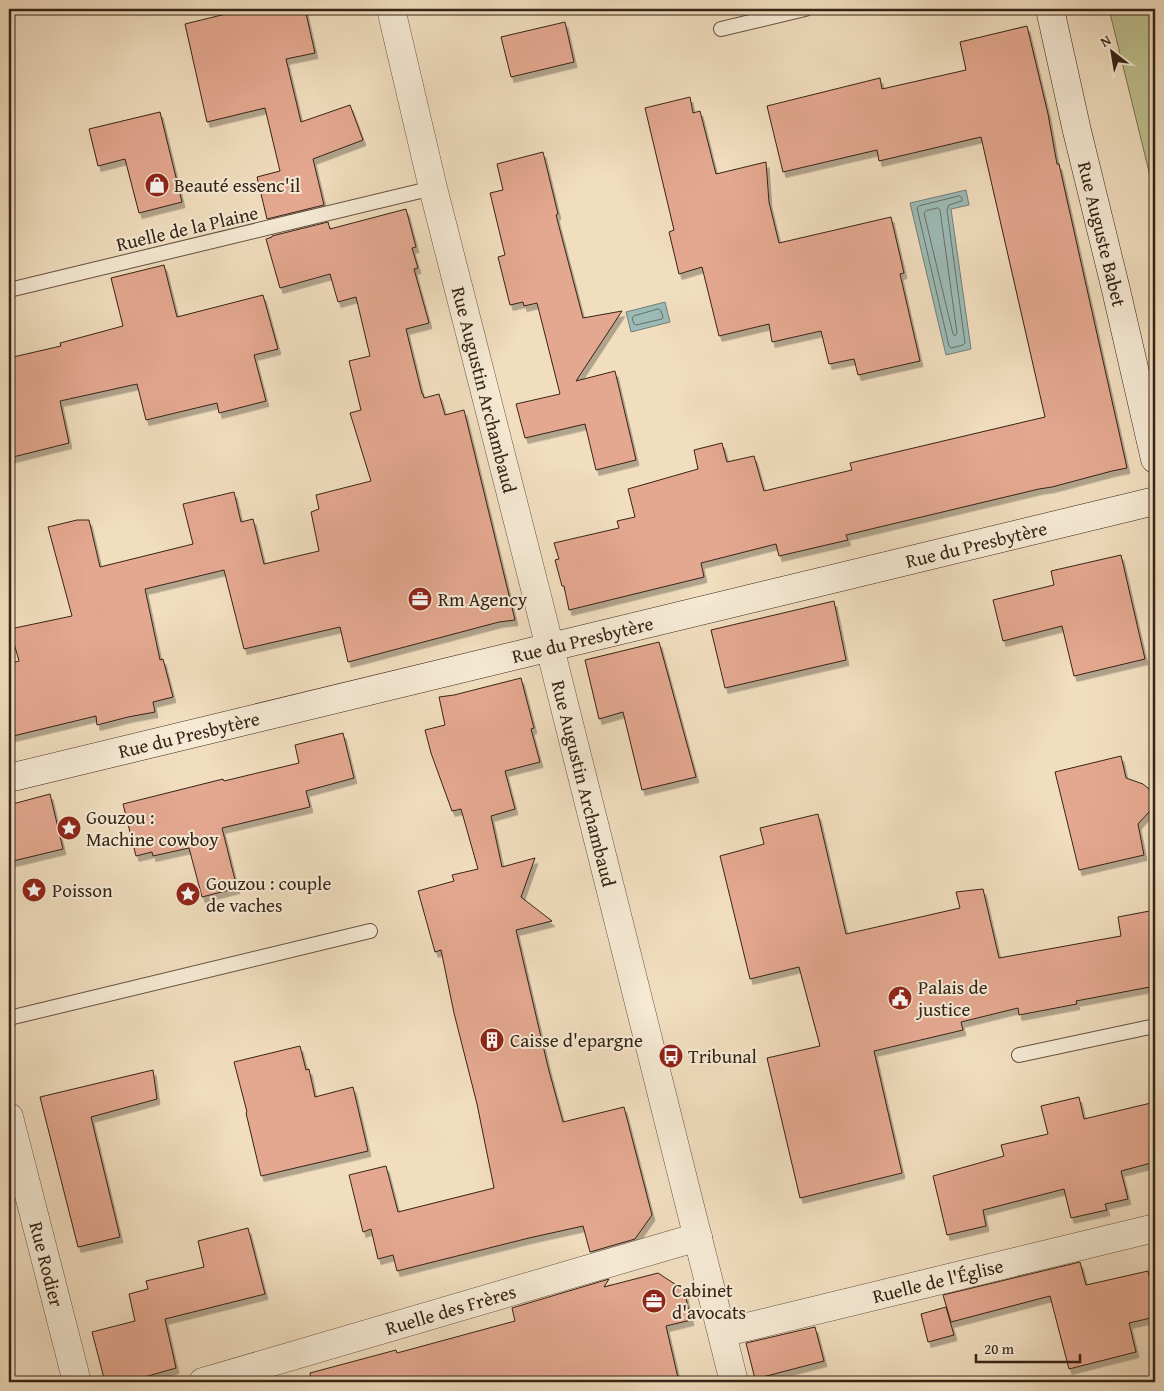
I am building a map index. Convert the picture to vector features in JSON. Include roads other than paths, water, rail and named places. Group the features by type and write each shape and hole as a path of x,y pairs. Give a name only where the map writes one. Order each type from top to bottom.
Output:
{"street":[{"name":"Rue Augustin Archambaud","path":"391,9 433,188 734,1382"},
{"name":"Rue Auguste Babet","path":"1050,9 1155,459"},
{"name":"Rue du Presbytère","path":"9,778 1155,501"},
{"name":"Rue Rodier","path":"9,1118 77,1382"},
{"name":"Ruelle de l'Église","path":"722,1334 1155,1228"},
{"name":"Ruelle des Frères","path":"203,1382 698,1237"}],"lane":[{"path":"721,30 805,9"},
{"name":"Ruelle de la Plaine","path":"9,290 433,188"},
{"path":"9,1018 370,931"},
{"path":"1019,1055 1155,1026"}],"water":[{"path":"966,190 969,205 951,209 971,349 946,355 910,203"},
{"path":"665,302 670,322 631,332 626,312"}],"place":[{"name":"Beauté essenc'il","path":"157,185"},
{"name":"Rm Agency","path":"420,599"},
{"name":"Gouzou : Machine cowboy","path":"69,828"},
{"name":"Poisson","path":"34,890"},
{"name":"Gouzou : couple de vaches","path":"188,894"},
{"name":"Palais de justice","path":"900,998"},
{"name":"Caisse d'epargne","path":"492,1040"},
{"name":"Tribunal","path":"671,1056"},
{"name":"Cabinet d'avocats","path":"654,1301"}]}
